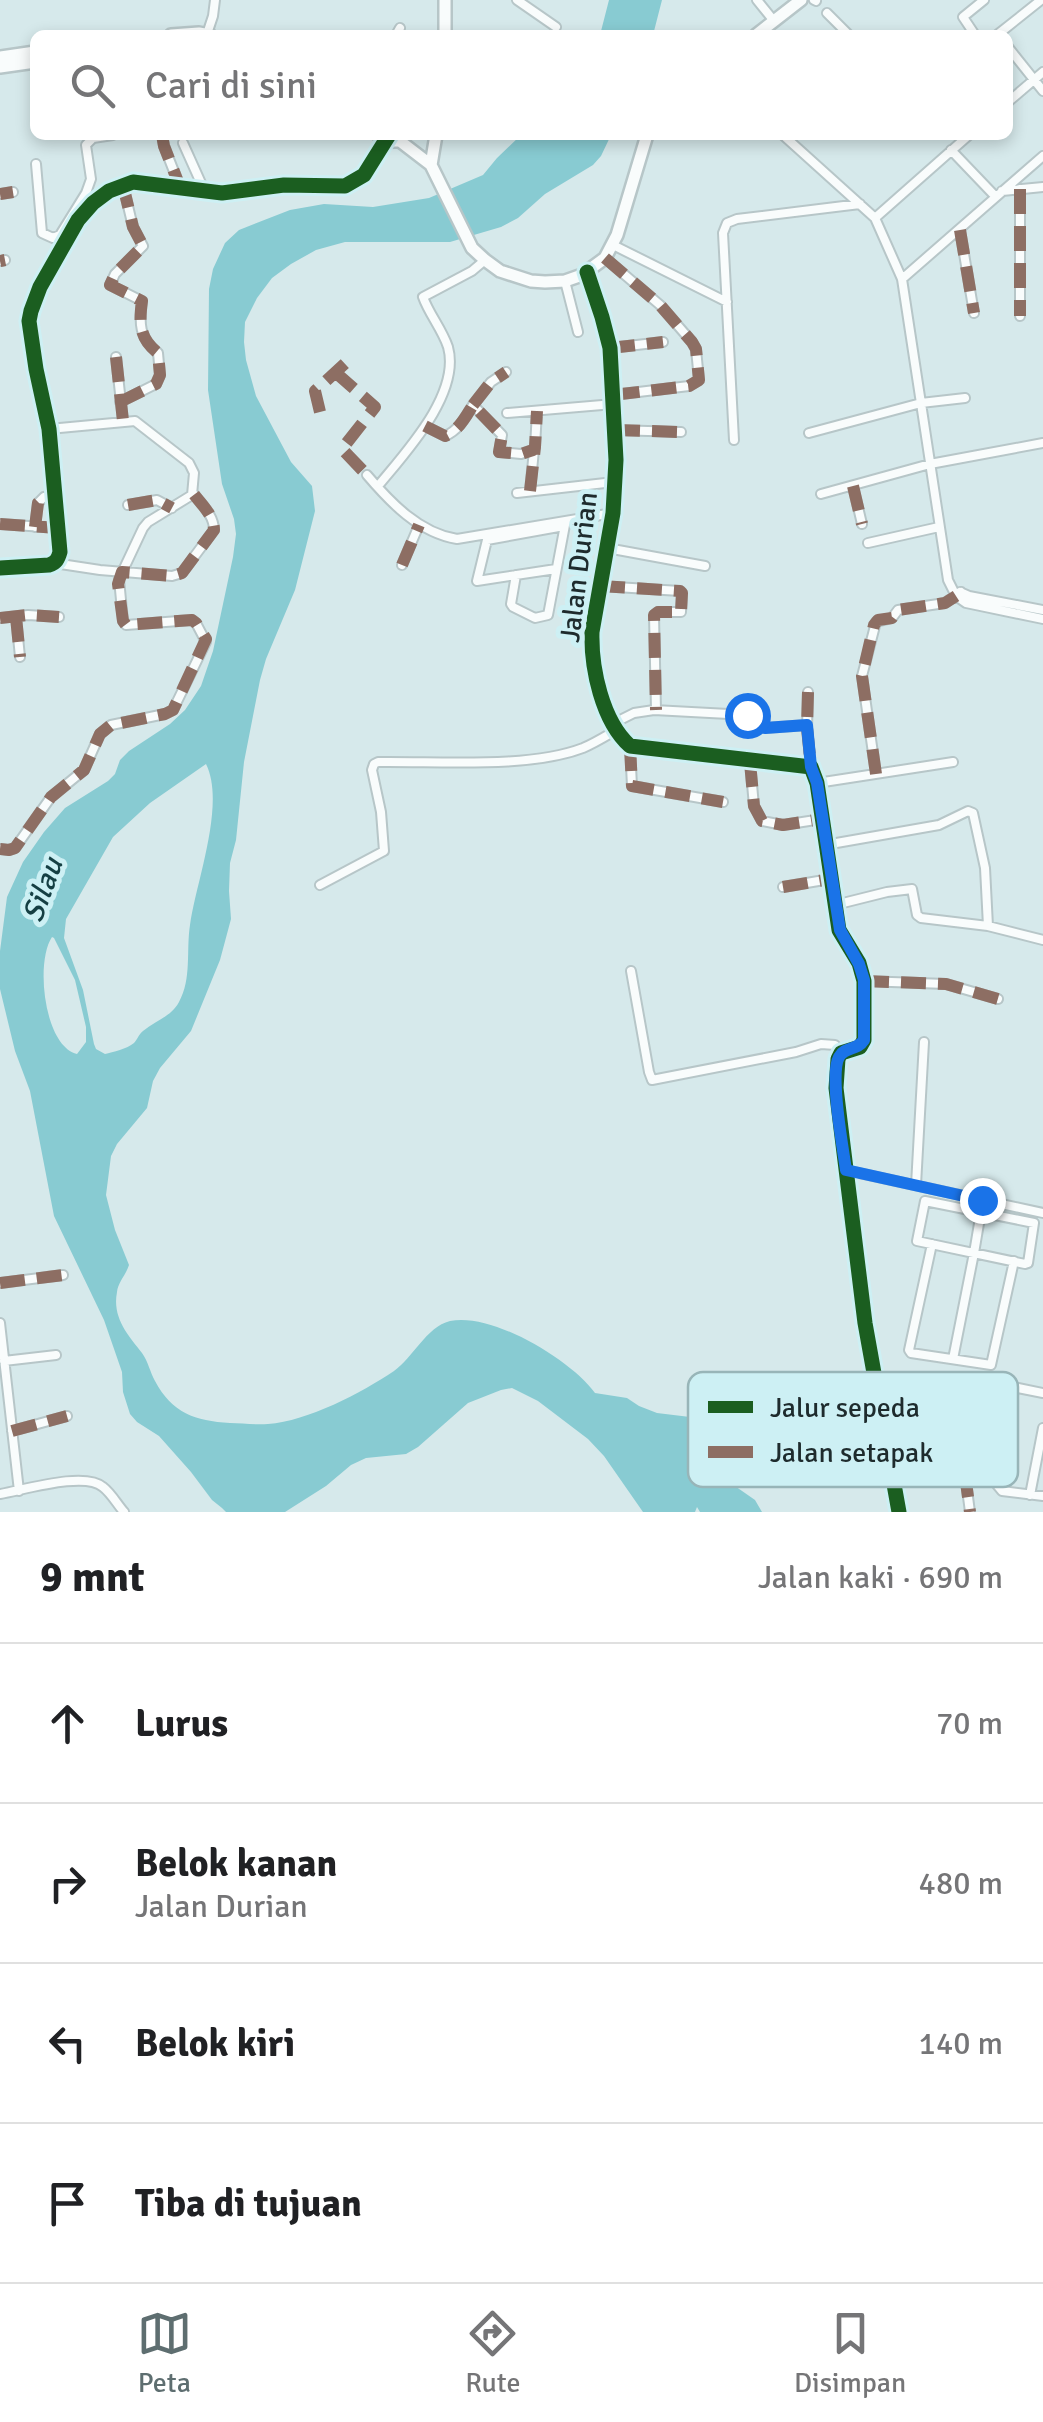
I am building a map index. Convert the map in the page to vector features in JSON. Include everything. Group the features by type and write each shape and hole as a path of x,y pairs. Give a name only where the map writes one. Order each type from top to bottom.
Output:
{"main road":[{"path":"445,30 446,0"},
{"path":"762,30 801,0"},
{"path":"0,56 30,53"},
{"path":"0,66 30,63"},
{"path":"395,140 432,166 472,248 500,271 531,281 565,281 587,272 605,258 613,245 645,140"},
{"path":"432,166 435,140"}],"street":[{"path":"209,30 215,0"},
{"path":"516,0 556,27"},
{"path":"757,0 774,21"},
{"path":"972,30 963,17 984,0"},
{"path":"1003,30 1029,4 1042,0"},
{"path":"827,13 844,30"},
{"path":"1013,53 1043,91"},
{"path":"1013,98 1043,72"},
{"path":"36,164 42,233 52,238 60,236 91,179 86,145 91,140"},
{"path":"163,140 180,188"},
{"path":"54,564 60,552 58,528 49,429 30,336 31,310 52,262 78,220 93,203 122,185 147,182 205,192 240,192 284,185 345,186 364,174 387,140"},
{"path":"787,140 874,218 902,280 949,583 966,604 1043,619"},
{"path":"874,218 963,140"},
{"path":"183,143 205,192"},
{"path":"952,150 998,194"},
{"path":"902,280 1043,156"},
{"path":"120,402 156,384 160,374 158,354 147,344 138,323 142,301 110,284 143,246 133,227 122,185"},
{"path":"998,194 1043,187"},
{"path":"1020,189 1020,316"},
{"path":"0,194 13,192"},
{"path":"86,193 93,203"},
{"path":"734,440 723,232 726,223 860,204"},
{"path":"960,230 974,314"},
{"path":"613,245 728,302"},
{"path":"507,413 613,400 699,380 698,358 692,342 660,306 605,258"},
{"path":"378,486 425,426 450,366 448,347 423,297 472,272 485,260"},
{"name":"Jalan Durian","path":"587,272 610,348 614,430 613,512 592,650 602,702 630,746"},
{"path":"565,281 578,332"},
{"path":"610,348 663,342"},
{"path":"116,357 123,421"},
{"path":"425,426 445,436 461,425 490,383 506,372"},
{"path":"809,434 921,403 964,398"},
{"path":"473,406 502,435 499,452 522,454 535,447"},
{"path":"530,491 537,410"},
{"path":"0,849 15,848 51,797 84,770 104,730 172,710 206,644 192,620 124,624 118,584 145,524 193,493 194,473 188,463 134,421 49,429"},
{"path":"614,430 681,432"},
{"path":"821,494 930,464 1043,444"},
{"path":"367,475 419,524 456,539 565,523"},
{"path":"517,494 614,482"},
{"path":"853,486 862,524"},
{"path":"0,568 54,564 172,576 182,573 214,530 213,518 193,493"},
{"path":"35,526 38,503 55,495"},
{"path":"128,506 157,500 172,508"},
{"path":"556,569 477,582 487,540 613,512"},
{"path":"516,575 513,607 535,618 548,615 565,523"},
{"path":"0,524 58,528"},
{"path":"402,564 419,524"},
{"path":"868,544 940,527"},
{"path":"606,548 706,566"},
{"path":"600,586 682,592 681,612 654,615 656,710"},
{"path":"876,774 862,676 876,622 892,618 898,610 945,603 958,594 1043,610"},
{"path":"16,616 20,657"},
{"path":"0,618 59,617"},
{"path":"808,692 811,767 817,783 834,905 842,937 864,980 864,1040 860,1047 838,1059 836,1088 874,1372"},
{"path":"320,885 384,851 372,770 378,762 544,758 581,749 634,713 656,710 747,715 765,728 807,725"},
{"path":"724,802 632,786 630,746 811,767"},
{"path":"750,762 754,806 762,820 775,825 822,820"},
{"path":"817,783 953,762"},
{"path":"826,846 939,825 973,812 985,868 988,926"},
{"path":"782,887 830,878"},
{"path":"834,905 912,889 918,917 988,926 1043,940"},
{"path":"631,971 652,1080 821,1044 834,1045 841,1054"},
{"path":"864,980 946,984 998,999"},
{"path":"916,1186 924,1042"},
{"path":"846,1170 1043,1213"},
{"path":"924,1200 1035,1224 1028,1263 932,1244 916,1240 924,1200"},
{"path":"951,1358 982,1200"},
{"path":"932,1244 908,1350 911,1353 992,1364 1014,1262"},
{"path":"0,1283 62,1275"},
{"path":"0,1323 19,1491"},
{"path":"4,1362 56,1355"},
{"path":"1018,1388 1043,1393"},
{"path":"0,1423 12,1426 67,1416"},
{"path":"1030,1495 1043,1428"},
{"path":"0,1494 91,1480 102,1485 124,1512"},
{"path":"895,1487 900,1512"},
{"path":"967,1487 970,1512"},
{"path":"999,1487 1002,1491 1043,1496"}],"water":[{"path":"609,0 662,0 654,30 601,30"},
{"name":"Silau","path":"516,140 609,140 593,165 501,227 450,242 345,242 316,250 272,278 245,322 246,360 256,396 291,462 312,486 315,511 295,590 260,680 230,863 231,919 220,960 191,1031 160,1068 147,1108 111,1156 106,1195 129,1265 118,1288 117,1310 122,1326 144,1356 153,1378 177,1408 206,1420 254,1424 300,1418 350,1397 394,1371 441,1324 467,1320 487,1324 550,1353 595,1393 627,1398 657,1413 688,1417 688,1487 736,1487 755,1500 762,1512 700,1512 697,1507 695,1512 643,1512 588,1439 538,1401 512,1388 468,1403 406,1454 366,1458 351,1465 285,1512 226,1512 159,1436 130,1414 122,1372 104,1320 54,1216 30,1091 15,1051 0,989 7,897 23,862 65,808 108,781 129,751 185,710 201,686 213,651 236,534 222,484 208,390 209,289 225,243 239,230 290,210 324,204 373,207 429,198 483,175","holes":["206,764 211,781 211,821 190,925 183,993 172,1011 143,1031 134,1043 105,1054 94,1044 83,990 64,938 66,919 113,837 150,803","54,938 75,980 86,1027 86,1042 77,1054 57,1036 46,1002 44,965"]}],"marked path":[{"path":"163,140 180,187"},
{"path":"120,402 156,384 160,375 158,353 142,330 142,301 110,285 115,274 143,246 133,227 123,185"},
{"path":"1020,189 1020,316"},
{"path":"0,194 13,192"},
{"path":"960,230 974,313"},
{"path":"605,258 660,305 692,342 699,380 689,386 613,395"},
{"path":"0,261 5,260"},
{"path":"610,348 663,342"},
{"path":"116,357 123,421"},
{"path":"320,412 315,391 351,358"},
{"path":"335,372 375,407 342,449 367,475"},
{"path":"473,405 491,382 506,372"},
{"path":"425,426 445,436 458,427 473,405 502,435 499,452 521,454 535,447 537,411"},
{"path":"615,430 681,432"},
{"path":"530,491 535,447"},
{"path":"853,486 862,524"},
{"path":"0,849 15,848 51,797 84,770 100,734 111,725 173,710 206,639 192,620 126,625 118,584 122,572 172,576 182,573 214,530 209,515 193,493"},
{"path":"35,527 38,503 55,495"},
{"path":"128,505 157,500 172,508"},
{"path":"0,524 58,528"},
{"path":"402,565 419,525"},
{"path":"600,586 682,593 681,612 654,615 656,710"},
{"path":"876,774 862,676 874,625 878,620 892,618 898,610 945,603 956,596"},
{"path":"16,617 20,657"},
{"path":"0,618 59,617"},
{"path":"808,692 811,767"},
{"path":"630,746 632,786 723,802"},
{"path":"750,762 754,806 762,821 783,825 822,819"},
{"path":"783,887 830,879"},
{"path":"864,981 946,984 998,999"},
{"path":"0,1283 63,1275"},
{"path":"12,1431 67,1416"},
{"path":"967,1487 970,1512"}],"cycle path":[{"path":"0,568 49,565 60,552 49,429 29,321 40,287 78,220 93,203 109,191 133,182 222,193 284,185 345,186 364,175 386,140"},
{"path":"587,272 610,348 616,460 613,513 592,632 596,677 605,708 630,746 811,767 817,783 839,930 859,963 864,981 864,1040 860,1047 841,1053 836,1088 874,1372"},
{"path":"895,1487 899,1512"}],"route":[{"path":"747,715 765,728 807,725 840,930 864,980 864,1040 860,1047 841,1054 836,1078 846,1170 982,1200"}]}
